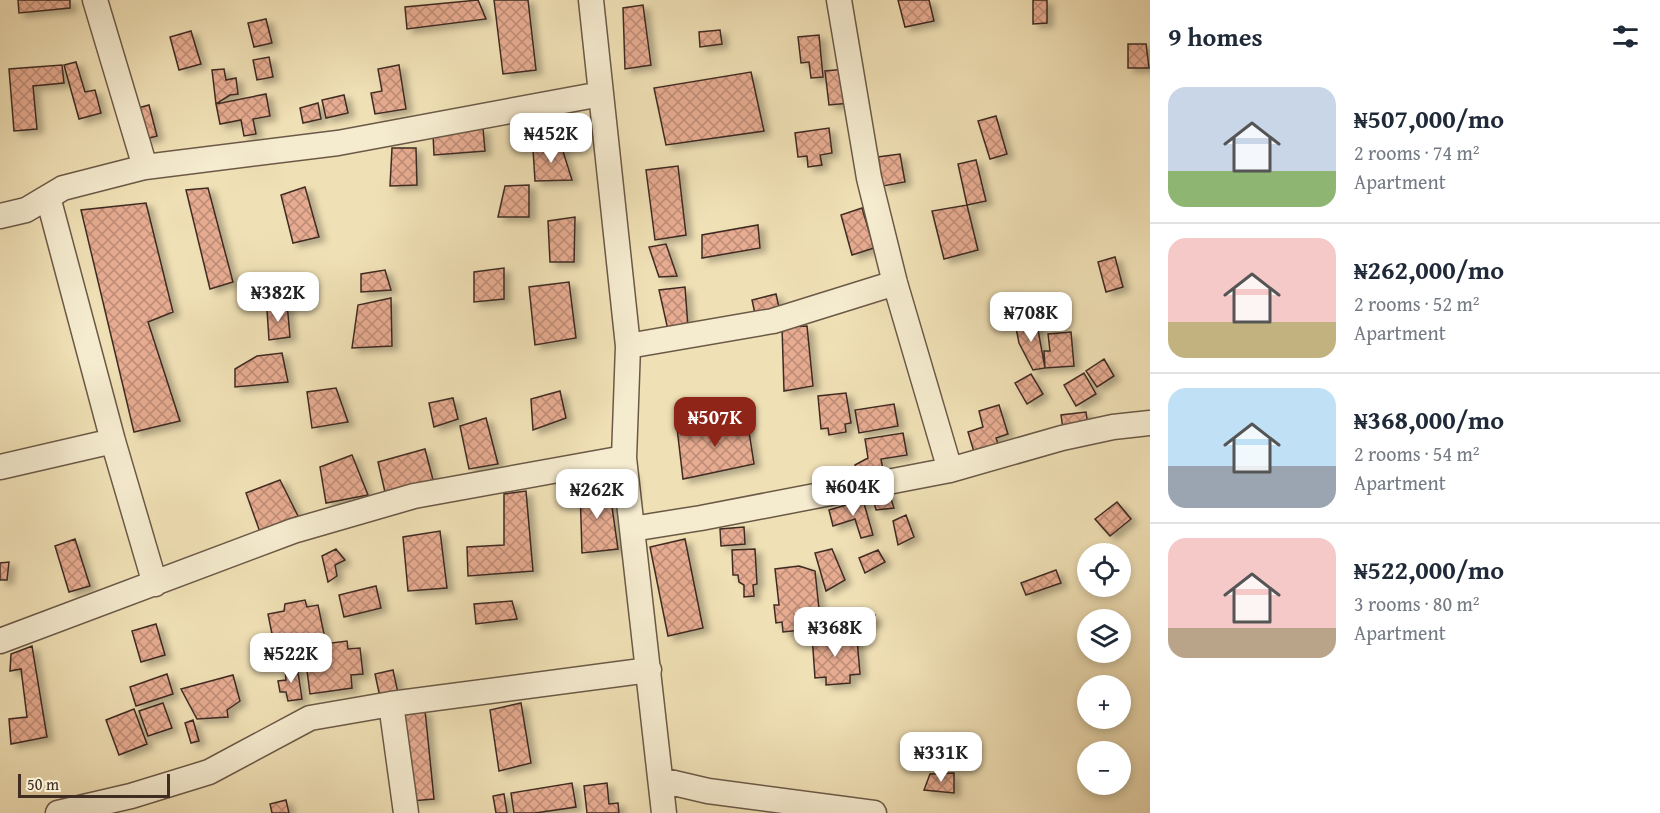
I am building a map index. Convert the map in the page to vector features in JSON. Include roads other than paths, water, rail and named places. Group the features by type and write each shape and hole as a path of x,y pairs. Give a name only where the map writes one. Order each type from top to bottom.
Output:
{"street":[{"path":"95,0 145,167"},
{"path":"591,0 627,346 624,458 664,813"},
{"path":"839,0 869,178 895,283 950,470"},
{"path":"0,216 26,210 63,188 145,167 338,143 601,94"},
{"path":"48,197 154,584"},
{"path":"627,346 773,321 895,283"},
{"path":"632,528 701,518 950,470 1062,438 1113,427 1150,423"},
{"path":"0,466 113,441"},
{"path":"0,641 293,531 414,496 624,458"},
{"path":"58,813 131,796 209,772 310,718 391,704 648,670"},
{"path":"391,704 406,813"},
{"path":"661,780 708,791 874,813"}]}
